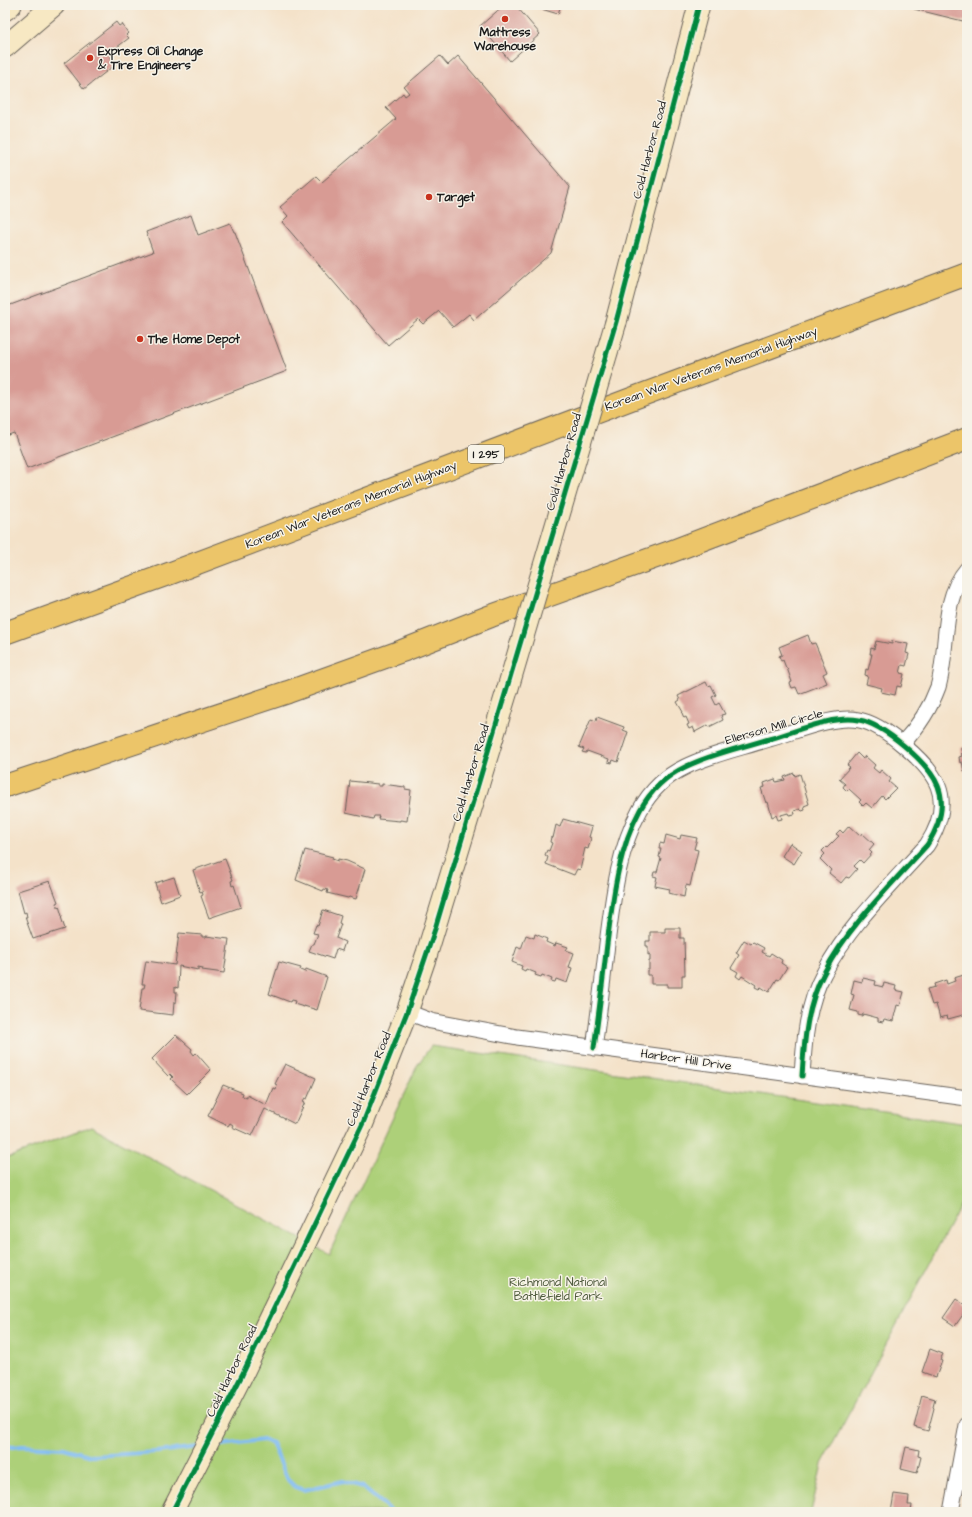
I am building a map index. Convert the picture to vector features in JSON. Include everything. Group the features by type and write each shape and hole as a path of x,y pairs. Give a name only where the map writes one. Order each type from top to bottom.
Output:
{"highway":[{"name":"Korean War Veterans Memorial Highway","path":"5,633 171,573 632,398 967,274"},
{"path":"5,786 296,689 402,651 491,616 670,552 967,439"}],"main road":[{"path":"5,10 11,5"},
{"path":"5,47 54,5"},
{"name":"Cold Harbor Road","path":"175,1507 242,1375 363,1122 407,1012 435,929 616,322 699,5"}],"street":[{"path":"902,744 914,732 931,705 938,686 951,603 957,585 967,569"},
{"name":"Ellerson Mill Circle","path":"594,1048 618,871 633,825 649,796 667,778 684,767 706,758 843,718 860,720 888,733 919,760 938,786 941,802 940,814 932,837 927,845 854,928 839,947 823,974 815,994 809,1017 803,1047 802,1076"},
{"name":"Harbor Hill Drive","path":"407,1012 431,1020 517,1038 967,1098"},
{"path":"951,1512 967,1424"}],"green space":[{"name":"Richmond National Battlefield Park","path":"431,1046 967,1124 967,1193 822,1464 811,1512 5,1512 5,1159 91,1126 329,1254 418,1064"}],"building":[{"path":"504,5 517,5 517,7 540,34 510,61 480,26"},
{"path":"528,5 561,5 558,14"},
{"path":"915,5 967,5 967,22 914,9"},
{"name":"Express Oil Change & Tire Engineers","path":"116,22 119,26 122,24 128,33 126,35 129,38 108,54 116,64 84,89 64,63"},
{"name":"Target","path":"440,56 448,65 458,56 570,187 551,253 474,320 469,314 453,327 439,311 423,324 418,319 388,345 282,222 288,216 280,207 316,176 322,182 396,119 386,108 403,93 405,96 409,93 404,87"},
{"name":"The Home Depot","path":"191,215 198,235 230,223 235,232 287,371 27,469 14,433 5,436 5,307 153,252 146,232"},
{"path":"808,635 811,644 815,643 827,672 823,674 827,683 799,694 796,687 792,688 790,683 792,682 787,668 779,656 782,655 779,647"},
{"path":"876,641 892,644 892,641 908,644 906,653 909,654 906,666 902,665 900,673 904,674 901,687 897,686 895,695 881,692 882,688 866,684 868,676 865,675 866,669 868,670 872,654 870,654 871,648 874,649"},
{"path":"706,682 708,686 711,685 716,695 712,697 716,705 719,703 725,714 721,715 723,720 709,727 708,725 695,732 693,727 689,729 687,725 689,724 686,717 684,718 683,712 677,702 680,700 678,696"},
{"path":"597,717 624,727 623,730 628,732 618,762 613,760 612,763 608,762 609,759 587,751 586,753 582,752 584,749 579,747 591,719 596,721"},
{"path":"967,747 967,770 964,771 959,757 962,756 961,748"},
{"path":"857,753 863,759 865,756 875,765 873,768 879,773 881,770 891,779 889,782 896,788 885,799 882,796 872,808 866,803 863,806 859,802 861,800 849,789 847,791 843,787 845,784 839,779 850,767 847,765"},
{"path":"794,773 795,776 800,774 809,804 804,806 805,810 802,811 800,809 794,811 795,814 789,815 788,813 781,815 782,819 778,820 776,815 772,817 768,802 766,803 761,788 765,787 764,783 775,779 776,782 785,780 784,777"},
{"path":"350,781 378,784 378,786 382,786 382,784 405,787 405,789 411,790 407,821 378,819 379,816 374,816 373,819 346,813"},
{"path":"563,819 592,827 588,849 585,848 580,870 577,869 574,875 546,864 548,857 545,855 547,850 549,851 552,843 550,842 551,837 553,838 556,825 560,827"},
{"path":"849,826 860,836 862,833 874,844 869,850 872,853 863,863 860,860 854,866 857,869 849,878 846,877 841,883 829,873 831,870 820,859 825,854 822,851 839,836 836,834 840,830 843,833"},
{"path":"666,835 680,839 681,835 697,838 694,849 698,850 690,886 686,885 684,897 669,893 670,889 655,886 657,877 653,876 654,872 657,872 661,858 659,857 661,849 659,849 660,843 664,844"},
{"path":"790,843 802,851 794,864 782,856"},
{"path":"305,850 333,857 332,859 338,861 338,859 347,861 365,869 356,899 327,893 328,890 324,889 323,891 296,880"},
{"path":"225,859 233,880 231,881 232,886 234,885 241,907 209,918 201,896 203,895 202,891 200,892 193,870"},
{"path":"174,877 180,895 161,902 155,883"},
{"path":"50,881 58,902 56,903 57,906 59,906 65,929 33,939 25,917 27,917 26,912 24,913 18,891"},
{"path":"323,910 341,916 339,923 341,924 336,938 345,942 342,951 336,949 333,959 309,951 318,934 313,933 316,925 318,926"},
{"path":"665,928 680,928 680,938 684,938 685,975 682,975 682,987 667,987 667,984 651,984 651,975 647,975 647,970 649,970 650,954 648,955 648,946 646,946 646,941 650,941 650,932 665,932"},
{"path":"179,933 202,935 202,937 206,936 229,939 224,973 202,970 203,968 198,967 198,970 179,966 178,988 175,987 175,992 177,992 176,1003 174,1002 173,1015 139,1011 142,988 144,988 145,984 142,984 146,961 175,965"},
{"path":"535,934 547,939 546,942 555,946 556,943 568,947 566,950 574,953 569,967 572,968 567,983 556,979 555,982 551,981 552,979 542,975 541,977 535,975 536,973 526,969 525,971 521,969 522,966 512,962 517,947 521,949 526,935 534,938"},
{"path":"744,940 751,944 753,942 764,948 762,952 769,956 771,953 782,960 781,963 787,967 769,992 761,987 759,989 755,987 756,985 742,976 740,979 736,976 738,972 731,968 739,955 736,953"},
{"path":"279,962 301,968 300,970 305,972 306,969 327,977 317,1010 294,1004 295,1001 291,1000 290,1002 269,994"},
{"path":"967,974 967,1014 948,1019 947,1016 940,1018 936,1004 932,1005 927,989 935,987 934,984 946,980 947,984 955,981 954,978"},
{"path":"863,978 876,981 875,985 883,987 884,983 896,986 895,990 904,992 900,1006 897,1005 893,1021 884,1019 883,1022 878,1021 878,1018 863,1014 862,1016 858,1015 858,1012 850,1010 854,995 851,994 854,980 862,982"},
{"path":"176,1035 192,1049 191,1051 194,1055 196,1053 211,1070 187,1094 171,1079 173,1077 170,1074 168,1076 152,1059"},
{"path":"285,1064 316,1078 307,1099 305,1098 303,1101 305,1102 295,1124 265,1109 252,1136 232,1127 233,1125 230,1123 228,1126 208,1116 223,1085 243,1093 242,1096 247,1098 247,1095 266,1105 273,1088 276,1089 277,1085 275,1084"},
{"path":"956,1299 967,1307 967,1309 955,1326 943,1318"},
{"path":"930,1349 943,1354 936,1377 922,1372"},
{"path":"922,1395 935,1399 928,1431 914,1427"},
{"path":"906,1447 919,1450 918,1456 921,1457 917,1473 901,1469"},
{"path":"894,1494 909,1496 908,1505 912,1505 911,1512 891,1512"}],"waterway":[{"path":"213,1446 263,1440 272,1443 288,1480 295,1487 304,1490 343,1481 362,1487 393,1512"},
{"path":"5,1445 12,1447 64,1448 92,1456 157,1452 199,1447"}],"cycle path":[{"path":"172,1512 242,1375 363,1123 407,1012 435,929 616,322 699,5"},
{"path":"594,1048 612,909 621,858 633,825 640,810 649,797 659,785 671,775 705,758 826,722 848,719 859,720 869,723 892,737 904,746 925,767 938,786 941,801 940,817 927,845 885,890 858,922 845,939 824,973 818,985 807,1023 802,1076"}],"place":[{"name":"Mattress Warehouse","path":"505,19"},
{"name":"Express Oil Change & Tire Engineers","path":"90,58"},
{"name":"Target","path":"429,197"},
{"name":"The Home Depot","path":"140,339"}]}
